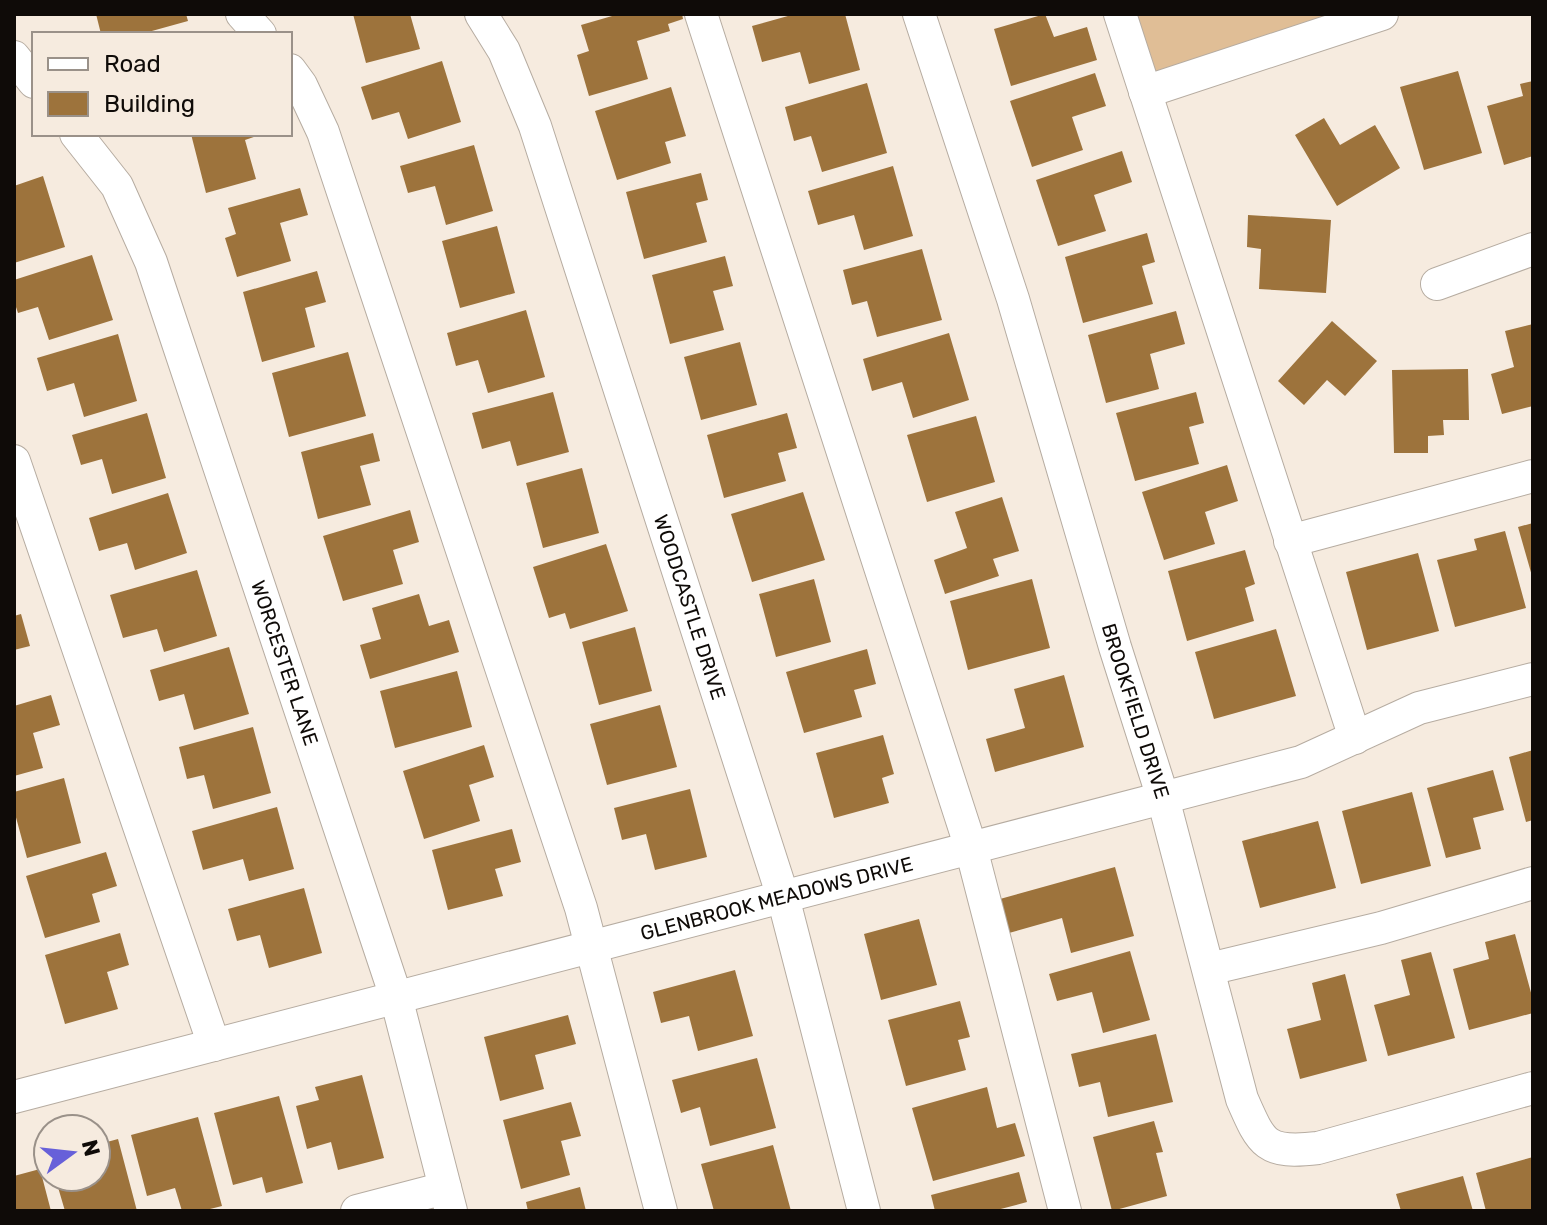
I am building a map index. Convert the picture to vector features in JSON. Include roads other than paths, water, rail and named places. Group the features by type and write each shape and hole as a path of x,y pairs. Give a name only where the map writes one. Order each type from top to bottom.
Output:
{"street":[{"path":"242,14 258,32"},
{"name":"WOODCASTLE DRIVE","path":"481,14 504,51 535,126 783,897 864,1211"},
{"path":"701,14 971,848 1065,1211"},
{"name":"BROOKFIELD DRIVE","path":"919,14 1013,299 1115,647 1163,798 1242,1099 1255,1128 1268,1145 1291,1151 1318,1148 1533,1088"},
{"path":"1120,14 1355,738"},
{"path":"1145,92 1382,14"},
{"path":"14,57 32,80"},
{"path":"292,73 323,132 581,908 661,1211"},
{"name":"WORCESTER LANE","path":"78,136 117,186 151,262 396,997 448,1200"},
{"path":"1437,284 1533,249"},
{"path":"14,461 214,1045"},
{"path":"1290,541 1533,476"},
{"name":"GLENBROOK MEADOWS DRIVE","path":"17,1087 214,1045 1301,762 1419,708 1533,679"},
{"path":"1209,969 1381,928 1533,883"},
{"path":"357,1211 448,1200"}]}
